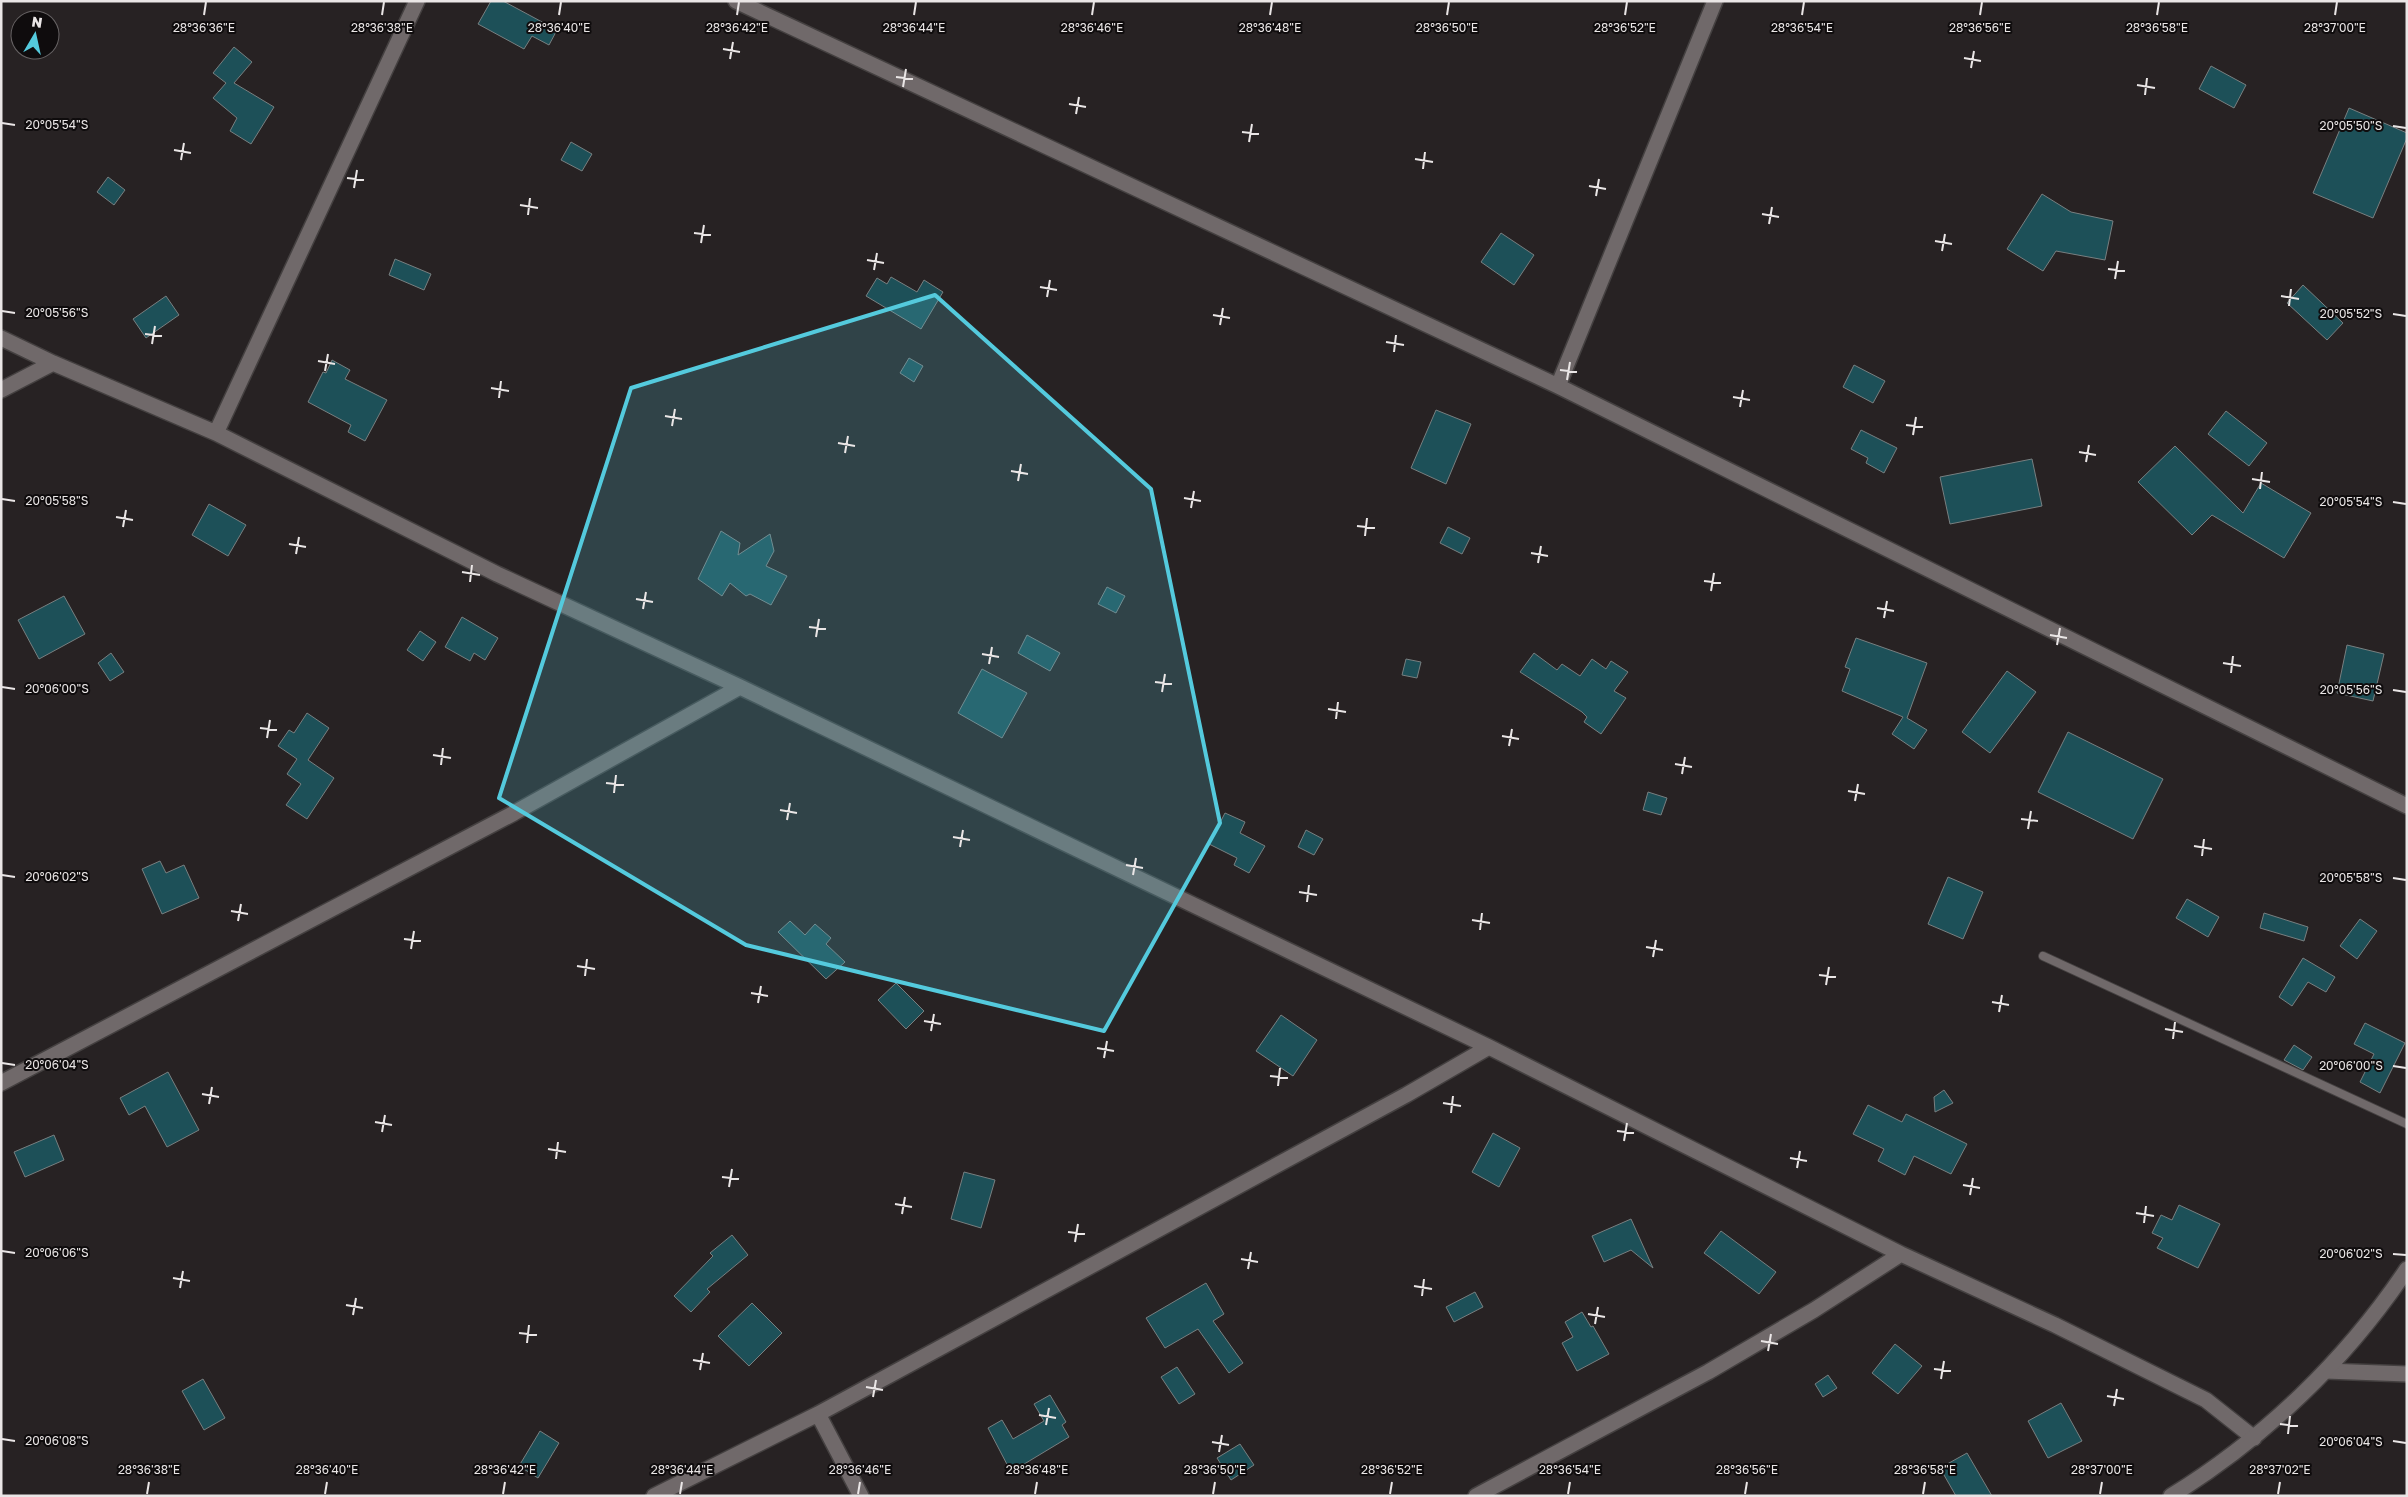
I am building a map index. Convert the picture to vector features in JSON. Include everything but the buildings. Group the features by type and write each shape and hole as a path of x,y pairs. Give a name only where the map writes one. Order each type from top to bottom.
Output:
{"street":[{"path":"216,433 417,1"},
{"path":"736,1 1558,386 2407,806"},
{"path":"1558,386 1715,1"},
{"path":"1,338 53,364 216,433 497,574 740,688 1489,1047 1901,1254 2055,1325 2206,1400 2254,1438"},
{"path":"1,390 53,364"},
{"path":"1,1083 514,813 740,688"},
{"path":"654,1496 818,1414 1397,1100 1489,1047"},
{"path":"1476,1496 1708,1372 1814,1310 1901,1254"},
{"path":"2171,1496 2254,1438 2326,1371 2384,1303 2407,1269"},
{"path":"2326,1371 2407,1374"},
{"path":"818,1414 860,1496"}],"lane":[{"path":"2043,956 2407,1124"}],"highlighted area":[{"path":"935,295 1151,489 1220,823 1104,1031 746,945 499,798 631,388"}]}
